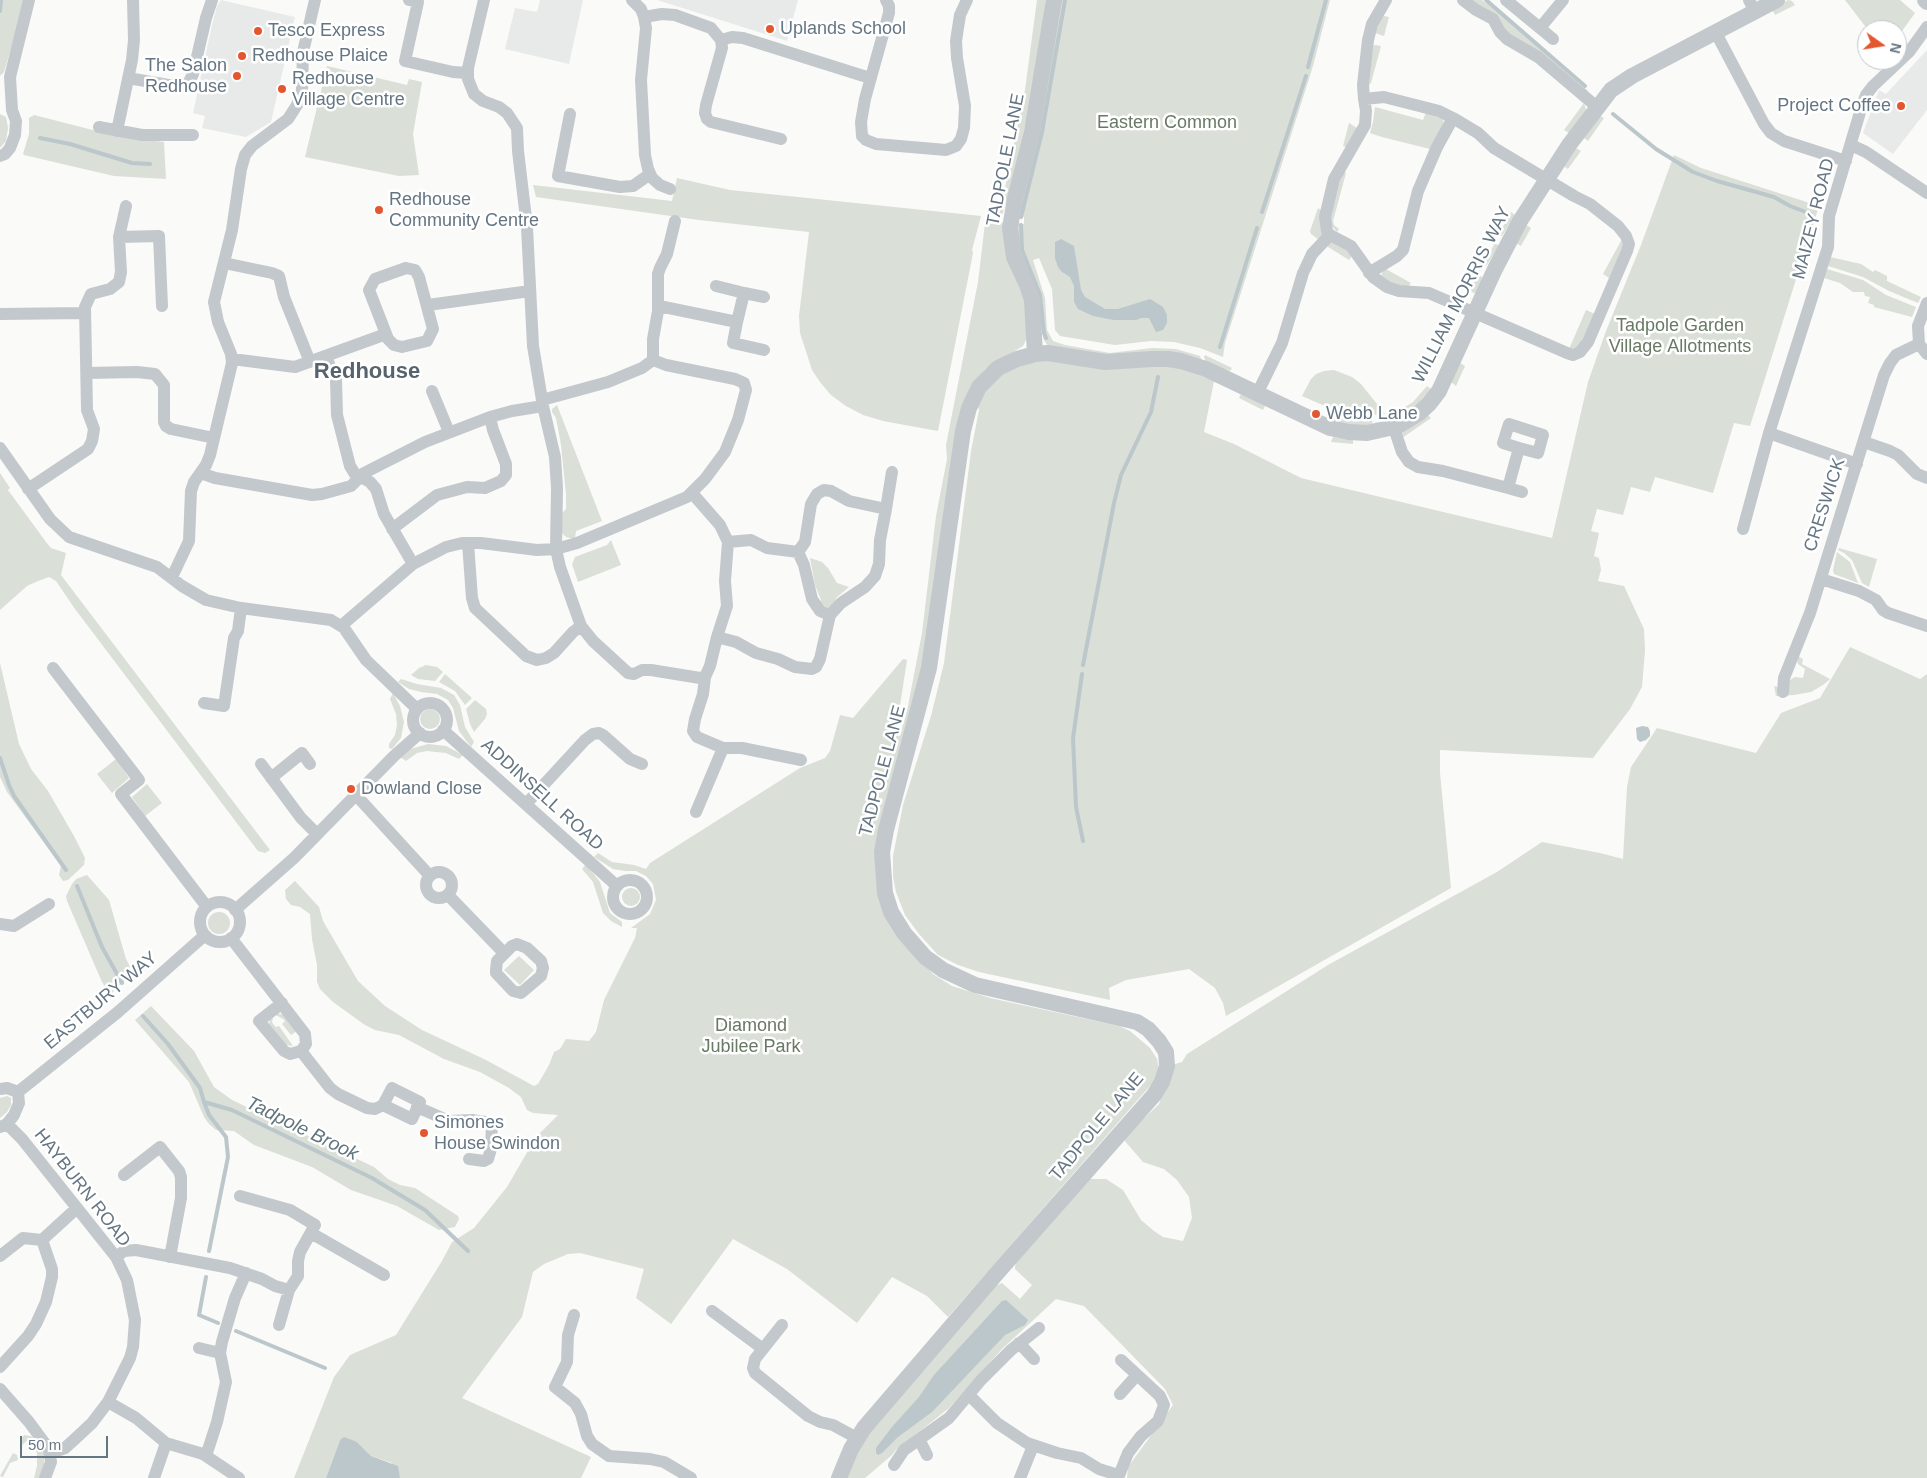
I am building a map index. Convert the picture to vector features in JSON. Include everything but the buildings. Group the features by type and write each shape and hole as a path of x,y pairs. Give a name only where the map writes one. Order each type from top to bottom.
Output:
{"street":[{"path":"2,157 10,148 15,135 16,121 6,108 10,77 29,0"},
{"path":"117,131 134,40 133,0"},
{"path":"128,78 180,87 188,84 193,74 212,0"},
{"path":"172,577 189,541 190,491 210,455 232,358 214,310 216,290 232,230 240,173 245,155 256,142 288,120 297,105 302,84 303,52 315,0"},
{"path":"409,0 418,2 405,61 453,72 467,73"},
{"path":"484,0 467,73 469,85 474,94 483,101 499,107 507,113 517,128 527,227 533,346 556,472 556,549 560,567 581,626 593,641 628,673 634,674 642,670 651,670 700,678 705,677"},
{"path":"632,0 641,9 646,28 641,67 645,155 650,174 656,182 670,189"},
{"path":"886,0 889,6 889,13 870,78 861,122 862,136 866,140 884,145 944,150 956,146 963,134 965,120 963,92 956,40 960,15 967,0"},
{"name":"TADPOLE LANE","path":"839,1478 850,1449 886,1400 1154,1095 1162,1082 1167,1066 1166,1052 1160,1041 1148,1029 1137,1022 975,985 954,977 925,957 904,933 891,912 884,893 882,852 886,830 929,668 965,419 973,397 986,378 1004,364 1035,354 1032,300 1014,257 1010,228 1032,132 1054,0"},
{"path":"1364,98 1384,97 1439,111 1453,118 1478,132 1488,144 1546,180 1590,204 1618,226 1626,236 1628,244 1588,342 1580,352 1573,355 1429,293 1399,291 1387,287 1377,282 1369,273 1351,246 1330,235 1326,227 1325,217 1332,184 1364,128 1366,118 1364,98 1364,68 1369,32 1376,15 1386,0"},
{"path":"1463,0 1493,19 1500,32 1507,39 1538,57 1597,107"},
{"path":"1506,0 1554,39"},
{"path":"1540,28 1562,0"},
{"name":"WILLIAM MORRIS WAY","path":"1035,354 1060,355 1106,362 1152,358 1181,361 1206,369 1335,430 1367,433 1394,428 1418,414 1439,391 1508,243 1546,180 1611,90 1716,33 1752,6 1777,0"},
{"path":"644,17 662,14 675,15 711,28 721,40 722,48 706,105 706,119 711,122 782,139"},
{"name":"MAIZEY ROAD","path":"1741,525 1828,247 1829,216 1866,95 1885,73 1908,52 1927,27"},
{"path":"1716,33 1764,124 1771,133 1784,141 1846,161"},
{"path":"721,40 732,37 743,38 870,78"},
{"path":"0,94 10,77"},
{"path":"570,114 558,176 608,186 628,187 650,174"},
{"path":"1369,273 1403,250 1418,191 1437,147 1453,118"},
{"path":"99,127 142,135 193,135"},
{"path":"1851,145 1866,152 1927,193"},
{"path":"28,489 90,446 94,433 87,410 86,302 91,294 110,289 119,282 121,272 119,237 126,206"},
{"path":"653,360 653,340 658,306 657,285 660,268 667,254 675,221"},
{"path":"1258,394 1282,343 1304,271 1312,254 1330,235"},
{"path":"119,237 159,236 162,306"},
{"path":"224,263 279,276 284,297 310,362"},
{"path":"408,268 414,270 420,277 428,305 434,329 427,341 406,347 398,347 391,343 386,334 370,294 370,286 375,279 400,269 408,268"},
{"path":"716,286 764,297"},
{"path":"428,305 530,291"},
{"path":"744,293 733,343 764,350"},
{"path":"1923,349 1918,326 1927,303"},
{"path":"658,306 737,322"},
{"path":"0,314 85,313"},
{"path":"232,358 292,367 326,357 386,334"},
{"name":"CRESWICK","path":"1783,692 1784,678 1807,621 1884,375 1890,363 1900,352 1923,349"},
{"path":"326,357 336,380 336,409 343,444 350,466 355,474 370,482 376,489 384,514 413,564"},
{"path":"201,473 215,478 315,495 346,488 384,462 449,432 490,417 602,384 642,368 653,360"},
{"path":"341,626 413,564 446,547 468,543 490,543 537,550 556,549 577,543 677,502 692,493 712,470 729,444 746,393 745,386 741,381 735,379 666,365 653,360"},
{"path":"87,373 137,372 155,374 164,385 164,422 166,426 171,429 214,438"},
{"path":"432,392 449,432"},
{"path":"392,529 437,495 467,488 489,487 504,479 507,470 506,464 490,417"},
{"path":"1394,428 1402,452 1409,462 1418,467 1443,471 1522,492"},
{"path":"1769,433 1857,464"},
{"path":"1864,442 1890,451 1917,474 1927,478"},
{"path":"0,448 54,524 69,537 85,544 149,563 206,600 241,608 322,617 332,620 341,626 366,660 417,708"},
{"path":"1508,488 1519,448"},
{"path":"717,637 736,642 756,653 778,659 795,667 812,670 816,667 820,659 830,615 841,603 869,584 875,576 879,564 880,540 892,472"},
{"path":"798,552 805,542 811,504 815,496 821,491 831,491 849,500 886,510"},
{"path":"692,493 720,525 728,542 725,581 727,606 710,666 705,677 703,694 694,718 693,731 697,738 722,748 742,748 801,760"},
{"path":"728,542 751,540 767,548 798,552"},
{"path":"468,543 472,598 475,608 526,656 537,660 546,658 554,653 581,626"},
{"path":"798,552 804,566 812,599 820,610 830,615"},
{"path":"1820,579 1859,591 1876,600 1888,613 1927,626"},
{"path":"204,704 224,706 241,608"},
{"path":"53,668 139,780 121,794 207,907"},
{"path":"426,703 436,704 440,707 446,715 443,730 439,734 430,736 420,733 413,719 417,708 426,703"},
{"name":"ADDINSELL ROAD","path":"443,730 617,886"},
{"path":"235,910 294,858 355,794 420,733"},
{"path":"526,804 585,740 595,733 603,735 626,756 642,764"},
{"path":"696,812 722,748"},
{"path":"271,778 302,753 310,764"},
{"path":"261,764 301,818 317,834"},
{"path":"355,794 430,876"},
{"path":"438,872 450,877 452,887 448,895 437,898 431,895 426,886 430,876 438,872"},
{"path":"448,895 504,953"},
{"path":"221,902 235,910 240,924 237,932 231,938 218,942 205,935 200,926 200,920 202,913 207,907 221,902"},
{"path":"0,924 17,925 49,904"},
{"name":"EASTBURY WAY","path":"18,1092 118,1012 205,935"},
{"path":"231,938 282,1003 305,1034 306,1044 301,1051 290,1054 284,1051 258,1021 282,1003"},
{"path":"301,1051 333,1091 367,1108 375,1109 383,1105 392,1088 420,1102 412,1119 383,1105"},
{"path":"0,1089 7,1088 18,1092 19,1103 17,1110 3,1126"},
{"path":"417,1107 450,1121 472,1120 492,1123 491,1149 488,1159 484,1161 469,1159"},
{"name":"HAYBURN ROAD","path":"3,1126 22,1140 116,1257 130,1290 135,1320 135,1333 130,1358 108,1402 92,1422 65,1448 50,1453"},
{"path":"124,1175 160,1147 179,1171 182,1177 181,1198 170,1257"},
{"path":"240,1196 290,1210 315,1225 298,1257 297,1279 289,1290 279,1324"},
{"path":"0,1256 24,1238 42,1240 77,1208"},
{"path":"311,1232 384,1275"},
{"path":"0,1367 28,1336 46,1302 52,1269 42,1240"},
{"path":"116,1257 124,1251 130,1250 170,1257 246,1273 289,1290"},
{"path":"206,1456 217,1422 226,1382 220,1352 234,1298 246,1273"},
{"path":"712,1311 763,1349"},
{"path":"574,1314 568,1335 567,1362 555,1387 575,1403 581,1414 587,1436 592,1444 610,1456 664,1462 692,1478"},
{"path":"782,1325 755,1359 753,1368 760,1378 808,1416 820,1422 833,1425 857,1438"},
{"path":"894,1465 904,1450 949,1418 981,1380 1019,1343 1039,1328"},
{"path":"1019,1343 1034,1359"},
{"path":"199,1348 220,1352"},
{"path":"969,1396 1006,1430 1033,1446 1081,1458 1099,1469 1118,1476 1128,1453 1141,1436 1158,1421 1163,1411 1163,1401 1160,1396 1120,1360"},
{"path":"1120,1394 1137,1376"},
{"path":"2,1397 29,1422 45,1442 50,1453 51,1462 45,1478"},
{"path":"108,1402 136,1418 166,1442 206,1456 239,1478"},
{"path":"919,1439 927,1455"},
{"path":"154,1478 166,1442"},
{"path":"1020,1478 1033,1446"}],"shaded area":[{"path":"221,0 295,17 271,122 246,137 202,128 205,116 193,113 212,25 217,6"},
{"path":"540,0 583,0 569,64 505,49 515,8 537,12"},
{"name":"Uplands School","path":"657,0 798,0 787,41"},
{"path":"1927,50 1927,110 1893,154 1863,133 1879,90 1886,94"},
{"path":"1061,239 1074,246 1081,290 1085,297 1105,309 1118,309 1150,299 1163,307 1167,315 1167,323 1163,330 1156,332 1149,318 1114,320 1093,316 1078,309 1074,302 1074,286 1070,277 1058,267 1055,258 1055,242"},
{"path":"1648,727 1650,736 1640,742 1637,739 1636,728"},
{"path":"1006,1300 1028,1320 1025,1325 1005,1335 932,1412 898,1437 878,1455 876,1448 919,1397 934,1375 1002,1301"},
{"path":"344,1437 357,1442 371,1456 398,1466 400,1478 326,1478 340,1440"}],"green space":[{"path":"0,0 25,0 4,72 0,76"},
{"path":"1037,0 1046,0 1034,87 1011,189 1002,215 994,215 1005,188 1025,90"},
{"name":"Eastern Common","path":"1060,0 1330,0 1313,66 1225,343 1223,357 1200,348 1174,342 1151,341 1115,345 1060,336 1055,330 1052,289 1039,258 1033,260 1045,298 1047,330 1053,341 1110,353 1152,348 1176,349 1200,356 1202,361 1117,357 1048,346 1044,340 1023,261 1016,223 1024,224 1024,217 1018,216"},
{"path":"1469,0 1482,0 1493,8 1566,70 1588,91 1587,94 1519,43"},
{"path":"1788,0 1792,1 1795,5 1775,15 1773,11 1775,8"},
{"path":"1845,0 1900,0 1915,13 1907,24 1907,20 1860,20"},
{"path":"1381,17 1389,17 1384,36 1375,33"},
{"path":"1373,46 1381,46 1369,85"},
{"path":"327,66 407,85 409,79 422,82 413,134 419,175 399,176 305,157"},
{"path":"1584,103 1586,110 1569,133 1564,130"},
{"path":"1375,107 1423,120 1426,112 1443,119 1444,125 1430,149 1382,137 1370,133"},
{"path":"0,114 6,117 8,128 6,141 0,148"},
{"path":"34,115 116,136 164,142 166,179 114,176 24,155 29,134 29,118"},
{"path":"1600,116 1604,118 1588,141 1584,138"},
{"path":"1349,123 1357,128 1346,147 1343,146"},
{"path":"1576,148 1581,151 1568,169 1562,165"},
{"name":"Tadpole Garden Village Allotments","path":"1674,155 1701,168 1819,206 1750,426 1734,423 1713,493 1655,477 1650,492 1631,487 1623,515 1597,509 1591,531 1599,533 1594,556 1599,558 1601,570 1598,581 1624,586 1644,629 1645,650 1642,687 1630,709 1593,758 1440,750 1440,773 1451,888 1226,1016 1223,1003 1215,988 1189,969 1126,980 1109,988 1110,1000 979,972 958,965 938,955 905,915 896,892 893,877 893,856 903,805 931,716 944,663 971,451 979,410 977,402 992,380 1029,360 1182,367 1214,381 1204,432 1234,444 1301,478 1552,538 1588,382"},
{"path":"1344,172 1346,173 1333,221 1334,225 1339,229 1337,232 1331,225 1331,216 1337,186"},
{"path":"677,178 730,190 981,216 972,250 973,253 938,431 883,421 863,415 831,395 812,370 800,333 799,316 809,232 699,220 536,197 533,185 672,201"},
{"path":"1318,208 1321,210 1323,234 1319,240 1310,231"},
{"path":"1511,212 1515,215 1502,236 1499,234"},
{"name":"Diamond Jubilee Park","path":"996,221 1005,223 1025,297 1027,338 1023,346 985,369 971,386 926,670 878,854 913,952 933,974 952,986 990,998 1119,1026 1130,1031 1150,1048 1157,1059 1159,1070 1156,1079 948,1317 927,1296 892,1277 857,1323 787,1269 733,1239 671,1324 636,1298 644,1269 580,1253 568,1254 544,1264 533,1272 522,1317 462,1398 591,1457 581,1478 400,1478 392,1463 371,1456 357,1442 340,1440 326,1478 294,1478 334,1377 350,1355 396,1335 452,1242 474,1228 507,1187 536,1137 558,1115 533,1113 527,1110 521,1097 509,1088 480,1072 444,1059 399,1035 375,1030 333,1002 320,989 317,982 317,965 310,914 300,907 291,905 286,899 285,890 295,881 319,907 323,921 358,981 385,1006 422,1030 484,1059 534,1086 538,1084 554,1052 560,1049 566,1039 589,1041 596,1032 604,1000 635,938 637,928 631,928 650,914 656,900 653,884 646,876 636,871 613,869 594,857 598,853 612,862 646,869 650,863 800,768 825,758 830,751 840,715 853,718 903,659 907,660 899,712 893,733 900,736 908,706 922,633 936,516 947,459 946,445 978,282 985,223"},
{"path":"1526,225 1531,228 1521,246 1516,243"},
{"path":"1622,239 1623,246 1609,278 1603,274"},
{"path":"1329,242 1334,242 1353,254 1349,260 1325,245"},
{"path":"1495,243 1499,246 1486,266 1483,265"},
{"path":"1830,257 1861,264 1873,272 1875,270 1887,276 1887,281 1921,297 1918,303 1889,291 1863,277 1828,266"},
{"path":"1384,268 1411,283 1408,287 1389,283 1381,276"},
{"path":"1827,269 1863,280 1886,295 1916,307 1912,317 1874,307 1874,305 1868,303 1870,297 1865,296 1864,292 1853,292 1840,283 1824,278"},
{"path":"1478,274 1483,278 1476,294 1470,291"},
{"path":"1586,310 1595,314 1581,345 1569,349"},
{"path":"1205,355 1232,368 1230,371 1207,364"},
{"path":"1460,363 1465,366 1456,386 1451,382"},
{"path":"1334,370 1352,377 1361,384 1385,414 1362,416 1343,414 1302,396 1311,379 1316,374"},
{"path":"1427,386 1432,390 1430,394 1399,419 1396,413 1413,402"},
{"path":"1241,394 1266,404 1263,410 1239,398"},
{"path":"557,405 602,521 576,531 575,538 566,537 561,532 561,514 566,509 566,495 561,445 556,418 552,412 552,409"},
{"path":"1328,414 1350,420 1372,420 1373,427 1363,428 1325,420"},
{"path":"1428,415 1431,418 1402,438 1403,430"},
{"path":"1333,437 1353,440 1353,444 1331,442"},
{"path":"0,473 10,488 8,490 46,542 51,548 66,553 61,575 270,850 265,853 258,851 75,609 56,581 49,577 27,586 0,610"},
{"path":"611,540 621,565 578,582 572,564 575,557 607,545"},
{"path":"1839,548 1877,559 1869,587 1862,583 1852,560 1838,550"},
{"path":"1837,552 1850,562 1858,583 1834,574 1833,570"},
{"path":"810,558 822,562 837,583 849,587 836,598 834,605 828,608 820,604 821,600 815,585"},
{"path":"1850,647 1920,679 1927,674 1927,1478 1127,1478 1128,1467 1173,1405 1165,1389 1084,1306 1056,1299 1002,1349 949,1408 896,1450 865,1478 845,1478 857,1448 993,1287 1002,1283 1020,1299 1032,1285 1015,1269 1016,1259 1090,1179 1106,1179 1123,1190 1141,1220 1163,1237 1183,1241 1192,1218 1189,1197 1177,1180 1164,1169 1143,1162 1124,1140 1159,1104 1172,1065 1182,1062 1187,1054 1328,965 1497,872 1542,842 1623,859 1627,787 1631,767 1657,728 1756,753 1781,713 1820,698"},
{"path":"1796,655 1803,659 1802,664 1830,679 1811,692 1776,696 1774,686 1777,687 1795,677 1803,678 1805,669 1798,664"},
{"path":"0,663 19,744 31,769 48,791 85,858 84,865 68,880 63,881 59,875 61,866 7,792 0,777"},
{"path":"426,665 437,667 443,672 435,681 418,679 411,675"},
{"path":"445,674 472,698 465,705 455,691 439,682"},
{"path":"401,679 441,688 454,695 460,705 465,727 474,742 471,747 459,731 453,708 448,700 437,694 409,689 398,682"},
{"path":"393,693 400,706 404,722 401,738 392,749 389,748 389,744 395,735 397,725 396,714 390,699"},
{"path":"475,700 486,709 487,714 474,732 466,709"},
{"path":"430,709 437,712 440,719 437,726 430,729 423,726 420,719 423,712"},
{"path":"428,744 446,746 463,755 459,759 446,753 427,751 417,753 406,761 400,757 410,749"},
{"path":"116,759 129,778 112,793 97,774"},
{"path":"147,784 162,803 145,816 132,797"},
{"path":"586,864 600,882 610,913 622,922 622,927 611,921 603,913 593,882 582,869"},
{"path":"87,875 109,900 126,959 134,974 133,977 129,980 127,979 114,990 112,994 110,994 102,982 67,901 66,896 72,884 76,879"},
{"path":"627,888 635,888 640,893 638,904 627,906 622,901 622,893"},
{"path":"219,912 229,919 230,923 223,933 219,934 209,927 208,923 215,913"},
{"path":"519,956 534,970 520,985 504,970"},
{"path":"151,1006 194,1051 214,1087 232,1100 374,1167 388,1179 400,1185 415,1188 458,1216 459,1219 455,1227 439,1230 397,1206 351,1190 312,1167 254,1145 234,1131 216,1130 204,1117 189,1082 135,1020"},
{"path":"274,1014 284,1015 297,1031 291,1035 282,1024 285,1021"},
{"path":"270,1018 273,1018 272,1022 274,1025 276,1027 279,1026 293,1046 286,1045 269,1024"},
{"path":"7,1096 11,1098 11,1105 0,1118 0,1098"},
{"path":"24,1435 31,1436 44,1451 44,1466 40,1478 34,1478 37,1466 37,1453 29,1439 22,1445 21,1439"},
{"path":"13,1453 17,1455 18,1460 10,1463 3,1477 0,1476"}],"waterway":[{"name":"Tadpole Brook","path":"0,11 1,0"},
{"path":"1021,217 1042,132 1065,0"},
{"path":"1308,67 1326,0"},
{"path":"1486,0 1585,86"},
{"path":"1262,212 1306,76"},
{"path":"1613,114 1656,149 1693,172 1717,181 1774,197 1811,214"},
{"path":"40,138 70,144 132,163 150,164"},
{"path":"1021,225 1022,250 1040,295 1046,338"},
{"path":"1220,347 1257,228"},
{"path":"1083,665 1121,475 1151,412 1158,377"},
{"path":"1082,674 1073,738 1076,807 1083,841"},
{"name":"Tadpole Brook","path":"0,758 14,796 66,870"},
{"name":"Tadpole Brook","path":"77,886 102,947 122,983"},
{"name":"Tadpole Brook","path":"143,1016 168,1044 200,1088 204,1102 232,1110 372,1178 425,1210 468,1251"},
{"path":"204,1102 209,1115 226,1137 228,1157 209,1251"},
{"path":"206,1277 199,1315 218,1323"},
{"path":"236,1331 325,1368"}],"place":[{"name":"Uplands School","path":"770,29"},
{"name":"Tesco Express","path":"258,31"},
{"name":"Redhouse Plaice","path":"242,56"},
{"name":"The Salon Redhouse","path":"237,76"},
{"name":"Redhouse Village Centre","path":"282,89"},
{"name":"Project Coffee","path":"1901,106"},
{"name":"Redhouse Community Centre","path":"379,210"},
{"name":"Webb Lane","path":"1316,414"},
{"name":"Dowland Close","path":"351,789"},
{"name":"Simones House Swindon","path":"424,1133"}],"district":[{"name":"Redhouse","path":"367,372"}]}
